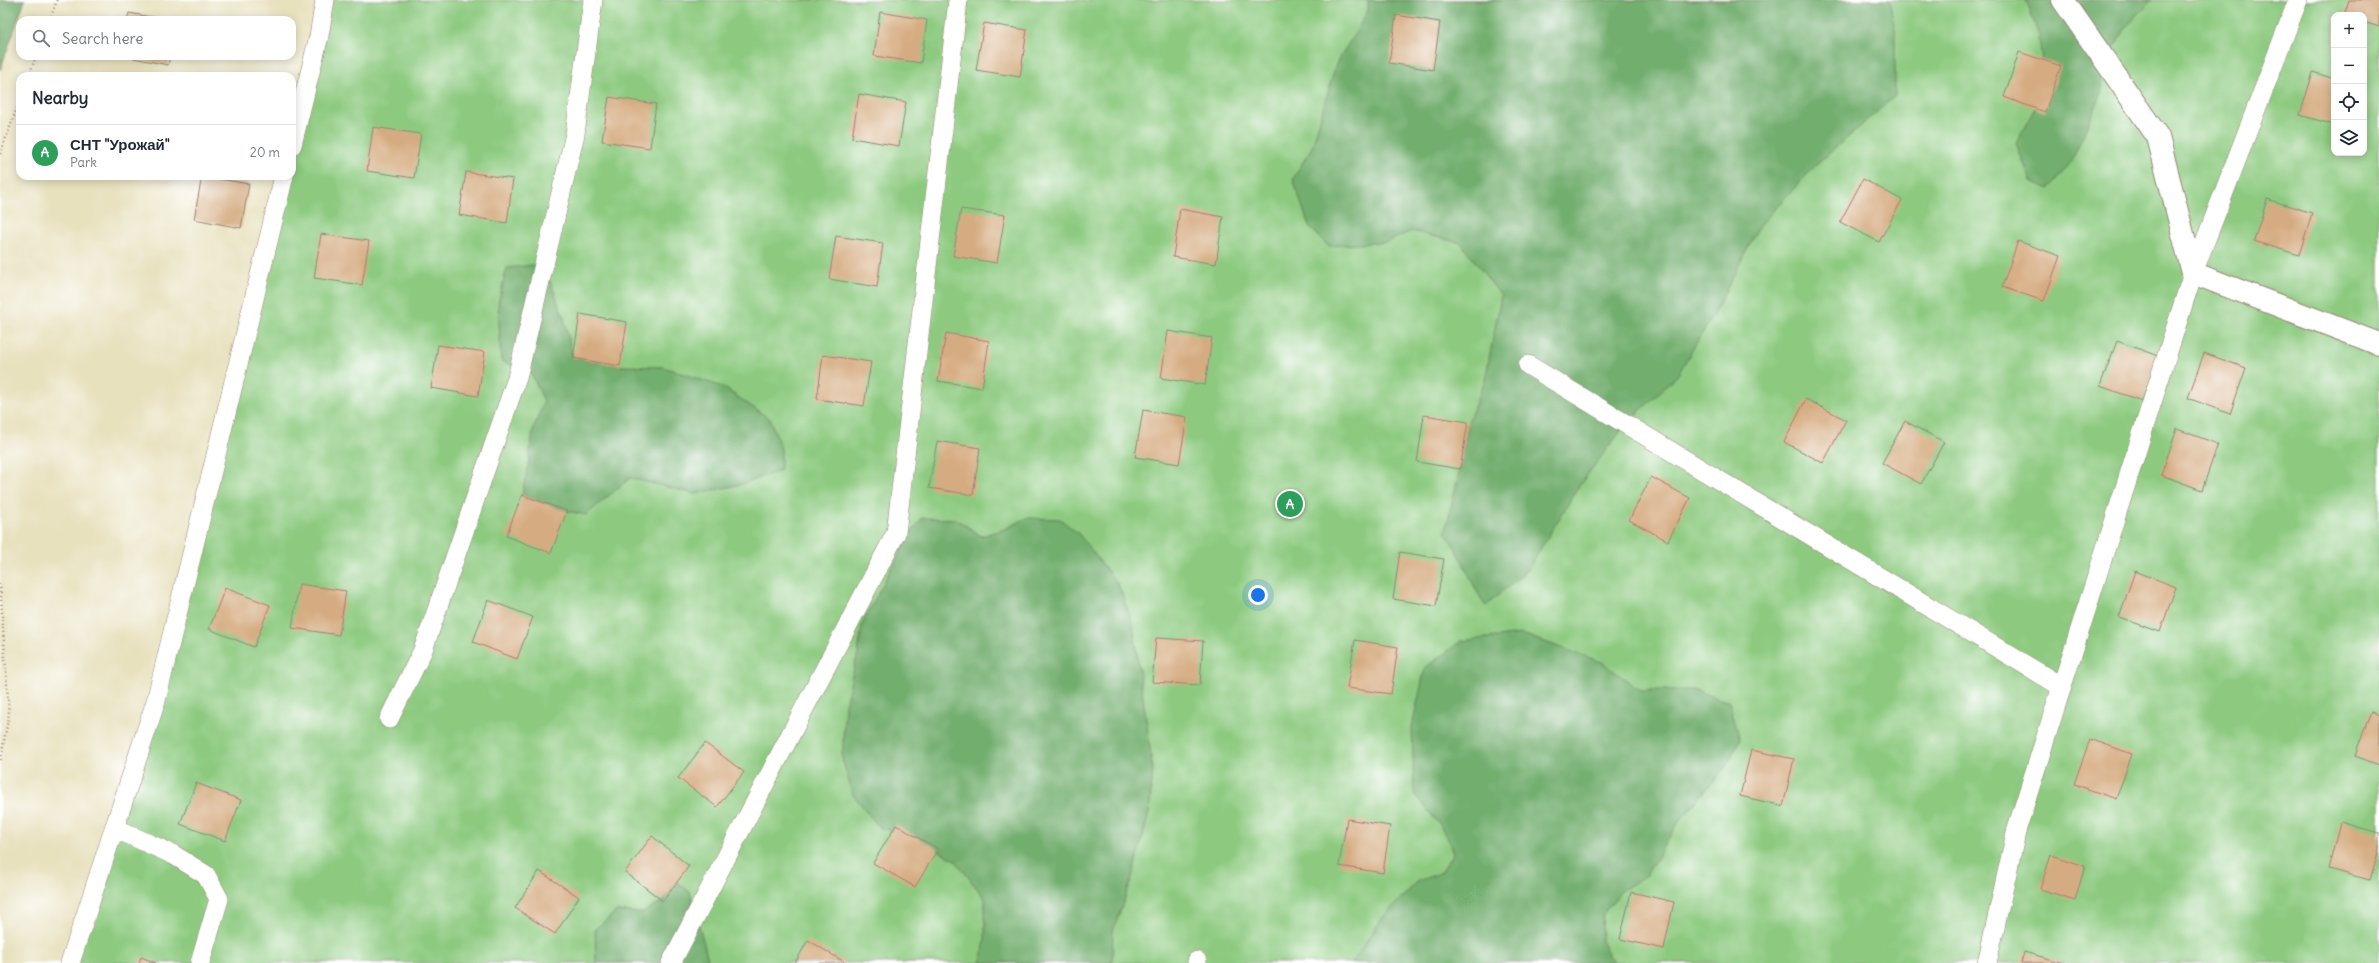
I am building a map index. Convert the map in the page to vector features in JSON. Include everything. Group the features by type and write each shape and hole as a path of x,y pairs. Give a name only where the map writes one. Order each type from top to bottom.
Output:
{"street":[{"path":"2063,0 2158,137 2193,273 2379,344"}],"lane":[{"path":"296,129 319,36 325,0"},
{"path":"389,719 423,650 517,378 575,134 594,0"},
{"path":"670,963 896,532 958,0"},
{"path":"1987,963 2017,828 2193,273 2298,0"},
{"path":"70,963 156,701 283,180"},
{"path":"1528,365 2062,687"},
{"path":"114,828 174,855 206,875 218,899 200,963"}],"path":[{"path":"51,16 57,0"},
{"path":"30,72 35,60"},
{"path":"0,154 16,111"},
{"path":"0,584 9,714 0,763"}],"green space":[{"path":"0,0 25,0 19,16 16,16 16,25 0,70"},
{"path":"318,0 2379,0 2379,963 67,963 133,772 291,180 296,180 296,108"},
{"path":"1368,0 1889,0 1895,29 1895,96 1816,165 1759,226 1717,308 1677,376 1626,424 1579,486 1528,569 1486,606 1457,550 1445,532 1460,469 1468,422 1485,380 1501,296 1461,243 1412,231 1387,242 1328,246 1309,226 1293,179 1312,147 1336,64 1368,11"},
{"path":"2026,0 2152,0 2124,29 2106,63 2101,93 2072,161 2049,189 2031,181 2016,143 2045,89 2039,36"},
{"path":"533,265 550,281 564,318 573,358 620,366 663,367 723,387 770,419 781,448 781,470 743,484 695,494 630,478 586,515 567,511 522,495 533,430 544,401 531,373 501,361 498,303 507,268"},
{"path":"922,518 956,519 981,536 1005,529 1027,518 1060,519 1078,533 1119,586 1133,625 1153,770 1149,813 1131,881 1113,931 1112,963 981,963 985,940 985,899 955,860 921,841 879,827 853,795 842,759 845,704 858,653 862,624 908,537"},
{"path":"1522,634 1602,662 1640,690 1695,690 1729,702 1740,739 1727,765 1678,823 1646,875 1620,892 1603,914 1601,941 1614,963 1351,963 1384,916 1418,881 1442,872 1453,852 1441,826 1414,794 1412,727 1425,668 1461,641"},
{"path":"677,882 690,892 709,963 596,963 595,929 617,911 642,913 663,901"}],"building":[{"path":"2349,0 2379,0 2379,27 2367,23 2367,12 2345,12"},
{"path":"880,12 927,20 921,63 874,56"},
{"path":"129,13 146,16 128,16"},
{"path":"1396,15 1440,22 1433,70 1389,63"},
{"path":"984,23 1027,30 1020,77 976,70"},
{"path":"2019,52 2061,66 2045,112 2004,97"},
{"path":"144,60 169,60 168,65"},
{"path":"2313,72 2331,78 2331,124 2300,115"},
{"path":"859,94 906,102 899,146 852,138"},
{"path":"609,97 656,104 650,148 602,141"},
{"path":"373,127 421,134 414,178 367,171"},
{"path":"466,172 513,179 507,223 459,215"},
{"path":"1863,179 1902,200 1879,242 1840,222"},
{"path":"201,180 226,180 249,184 241,228 194,219"},
{"path":"2267,199 2312,213 2299,255 2254,241"},
{"path":"961,209 1005,215 997,263 953,256"},
{"path":"1180,209 1223,217 1216,264 1173,257"},
{"path":"321,234 369,241 362,285 314,278"},
{"path":"836,236 883,243 877,287 829,279"},
{"path":"2018,241 2060,256 2044,301 2002,287"},
{"path":"580,314 627,322 620,366 573,358"},
{"path":"1168,331 1212,338 1205,385 1161,378"},
{"path":"946,333 989,341 982,388 938,381"},
{"path":"2117,341 2158,356 2142,401 2100,386"},
{"path":"438,345 485,352 478,396 431,388"},
{"path":"2204,353 2246,368 2230,414 2188,398"},
{"path":"823,355 871,362 864,406 817,399"},
{"path":"1806,399 1846,420 1823,463 1784,442"},
{"path":"1143,410 1187,417 1179,464 1135,457"},
{"path":"1424,415 1468,422 1460,469 1417,462"},
{"path":"1905,421 1944,442 1921,484 1882,463"},
{"path":"2177,429 2218,444 2202,490 2161,475"},
{"path":"937,441 980,448 973,495 929,488"},
{"path":"1651,477 1690,498 1668,541 1629,520"},
{"path":"522,495 567,511 551,553 506,536"},
{"path":"1400,552 1444,559 1436,606 1393,599"},
{"path":"2135,571 2176,587 2160,632 2119,617"},
{"path":"299,584 346,591 339,635 292,628"},
{"path":"225,588 270,605 254,647 209,629"},
{"path":"488,600 533,617 517,659 473,642"},
{"path":"1156,638 1203,641 1200,685 1152,682"},
{"path":"1355,640 1398,647 1391,694 1347,688"},
{"path":"2371,711 2379,714 2379,765 2355,756"},
{"path":"2090,739 2132,754 2116,799 2074,784"},
{"path":"705,743 744,772 717,807 678,778"},
{"path":"1751,750 1794,759 1783,806 1740,796"},
{"path":"196,783 241,800 225,841 180,824"},
{"path":"1347,819 1390,826 1383,873 1339,866"},
{"path":"2340,822 2379,833 2379,849 2370,880 2328,869"},
{"path":"896,825 938,849 915,887 873,863"},
{"path":"652,836 689,866 663,901 625,872"},
{"path":"2051,855 2085,866 2075,900 2040,889"},
{"path":"539,871 579,897 555,934 515,908"},
{"path":"1631,892 1674,902 1664,949 1620,939"},
{"path":"808,940 846,963 795,963"},
{"path":"2024,952 2064,963 2021,963"},
{"path":"141,957 156,963 139,963"}],"place":[{"name":"СНТ \"Урожай\"","path":"1290,504"}]}
